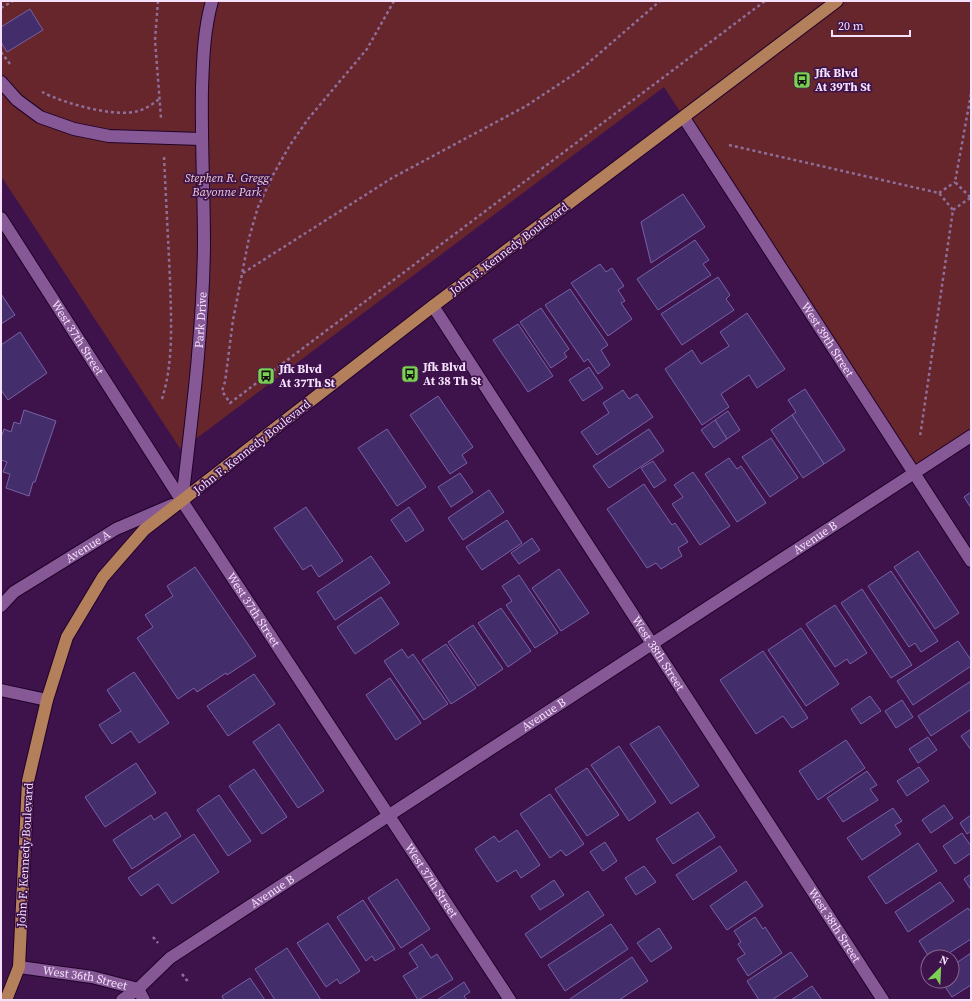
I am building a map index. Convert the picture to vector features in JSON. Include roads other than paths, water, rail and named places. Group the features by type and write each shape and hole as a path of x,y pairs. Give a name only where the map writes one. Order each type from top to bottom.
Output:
{"main road":[{"name":"John F. Kennedy Boulevard","path":"6,1000 19,967 28,781 47,700 67,638 103,576 144,530 433,306 837,1"}],"street":[{"name":"Park Drive","path":"182,501 196,382 202,303 204,243 201,139 203,58 212,1"},
{"path":"1,82 17,100 40,117 74,129 109,136 201,139"},
{"name":"West 39th Street","path":"684,118 971,561"},
{"name":"West 37th Street","path":"1,218 182,501 510,1000"},
{"name":"West 38th Street","path":"433,306 882,1000"},
{"name":"Avenue B","path":"122,1000 138,989 170,958 971,436"},
{"name":"Avenue A","path":"1,606 14,592 116,529 182,501"},
{"path":"1,690 47,700"},
{"name":"West 36th Street","path":"19,967 92,977 138,989 144,1000"}],"place":[{"name":"Jfk Blvd At 39Th St","path":"802,80"},
{"name":"Jfk Blvd At 38 Th St","path":"410,374"},
{"name":"Jfk Blvd At 37Th St","path":"266,376"}],"park label":[{"name":"Stephen R. Gregg Bayonne Park","path":"227,185"}]}
